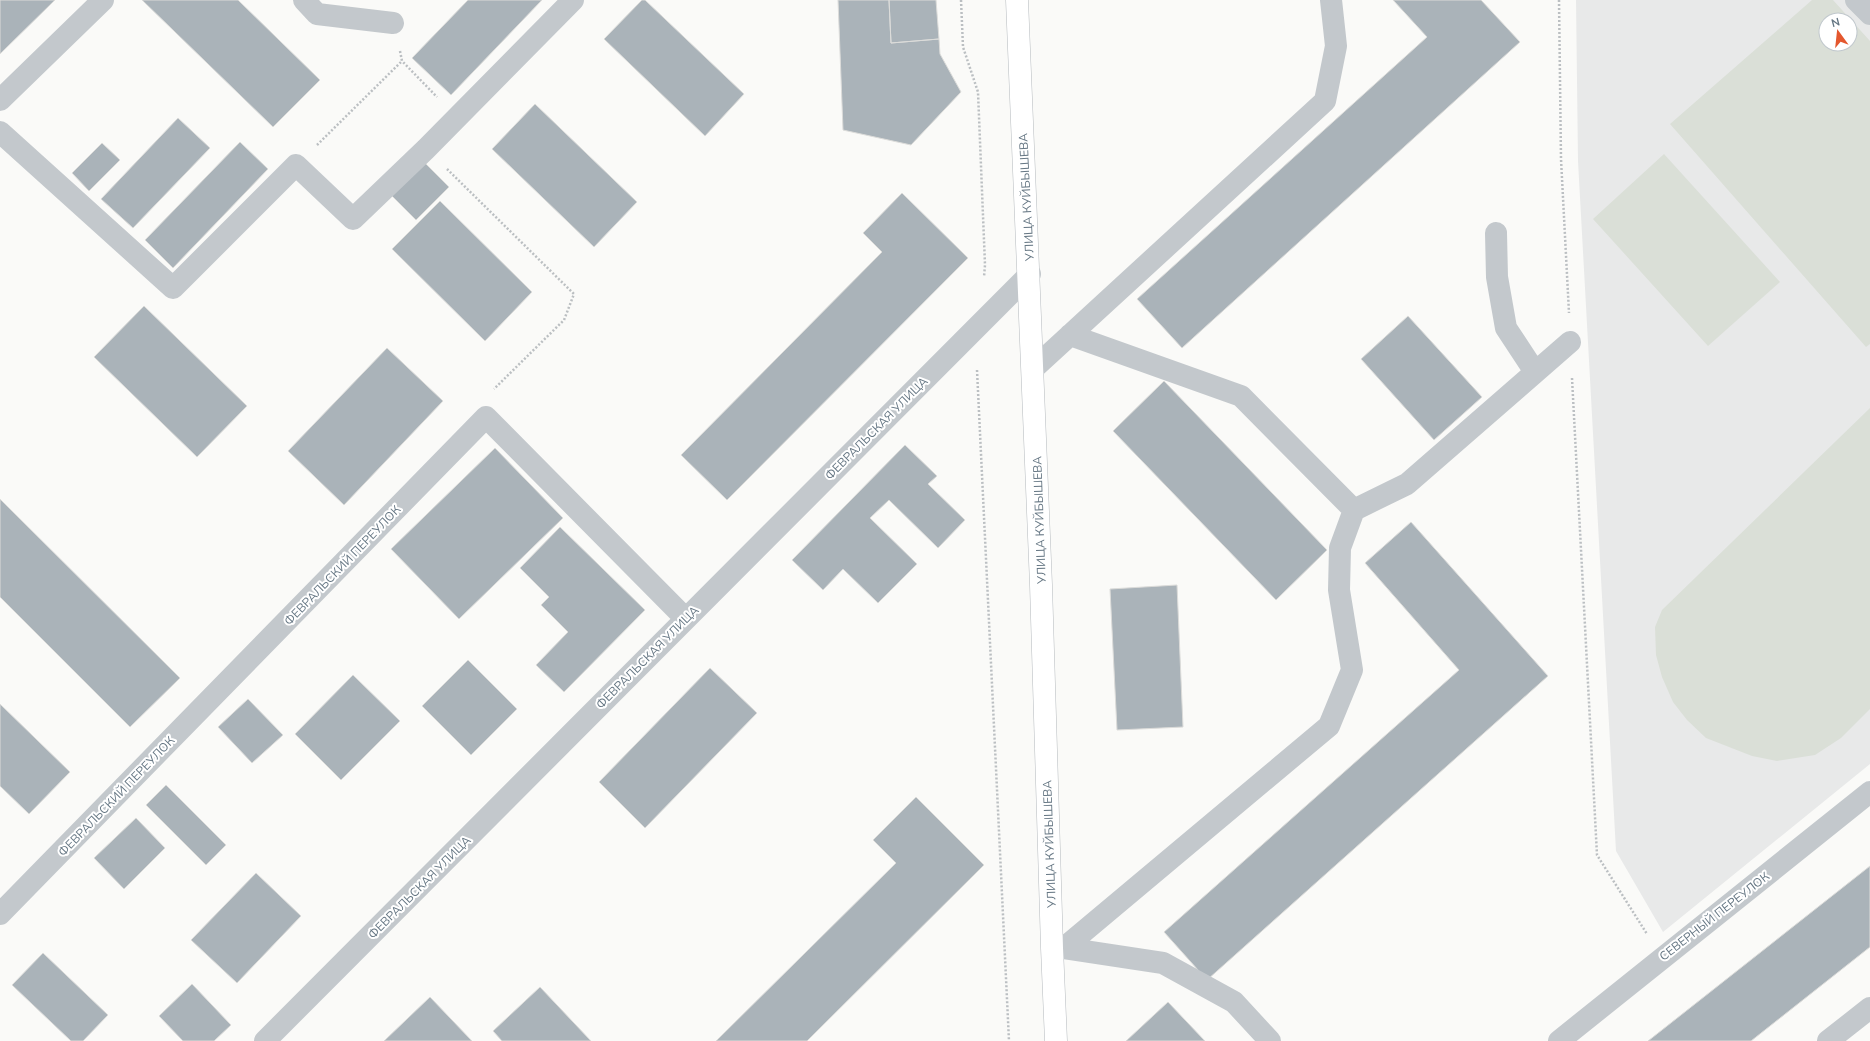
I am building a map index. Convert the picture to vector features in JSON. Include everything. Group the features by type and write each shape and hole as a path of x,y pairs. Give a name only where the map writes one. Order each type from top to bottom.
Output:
{"main road":[{"name":"УЛИЦА КУЙБЫШЕВА","path":"1017,0 1030,274 1041,585 1058,948 1056,1041"}],"street":[{"path":"0,100 103,0"},
{"path":"304,0 317,14 393,23"},
{"path":"0,132 173,288 296,165 353,219 426,149 573,0"},
{"path":"1033,369 1325,101 1336,46 1332,0"},
{"path":"1856,0 1870,14"},
{"path":"1496,233 1497,277 1506,328 1535,372"},
{"name":"ФЕВРАЛЬСКАЯ УЛИЦА","path":"265,1041 1030,274"},
{"path":"1070,335 1241,396 1354,510"},
{"path":"1058,948 1329,726 1352,670 1339,590 1340,548 1354,510 1407,484 1570,342"},
{"path":"486,418 686,618"},
{"name":"ФЕВРАЛЬСКИЙ ПЕРЕУЛОК","path":"0,914 486,418"},
{"name":"СЕВЕРНЫЙ ПЕРЕУЛОК","path":"1559,1041 1870,792"},
{"path":"1058,948 1163,963 1234,1002 1270,1041"},
{"path":"1828,1041 1870,1008"}],"path":[{"path":"961,0 963,47 978,92 985,265 984,280"},
{"path":"1559,0 1561,159 1597,855 1661,958"},
{"path":"393,23 402,61 457,118"},
{"path":"296,165 402,61"},
{"path":"426,149 574,294 564,320 489,394 486,418"},
{"path":"977,367 1010,1041"}],"shaded area":[{"path":"1576,0 1870,0 1870,764 1663,932 1616,851 1578,161"},
{"path":"1812,0 1833,0 1844,12 1818,12 1818,52 1858,52 1858,28 1870,41 1870,344 1866,347 1670,124"},
{"path":"1664,154 1780,282 1708,346 1593,219"},
{"path":"1870,408 1870,709 1841,738 1815,755 1777,761 1752,756 1706,738 1687,720 1673,702 1662,677 1656,655 1655,627 1662,610"}],"building":[{"path":"0,0 55,0 0,54"},
{"path":"142,0 238,0 320,80 273,127"},
{"path":"468,0 542,0 451,95 412,58"},
{"path":"642,0 645,0 744,94 705,136 604,39"},
{"path":"838,0 889,0 891,43 939,39 940,54 961,92 911,145 843,130"},
{"path":"889,0 936,0 939,39 891,43"},
{"path":"1393,0 1481,0 1520,42 1182,348 1137,299 1427,37"},
{"path":"535,104 637,202 594,247 492,149"},
{"path":"178,118 210,148 133,228 101,199"},
{"path":"240,142 268,169 173,268 145,240"},
{"path":"102,143 120,160 89,191 72,173"},
{"path":"424,162 449,187 416,220 391,195"},
{"path":"902,193 968,258 727,500 681,455 882,252 863,233"},
{"path":"440,201 532,292 485,341 392,249"},
{"path":"144,306 247,406 197,457 94,357"},
{"path":"1408,316 1482,397 1434,440 1361,359"},
{"path":"387,348 443,401 344,505 288,451"},
{"path":"1164,381 1327,550 1276,600 1113,431"},
{"path":"905,445 937,476 928,484 965,520 938,548 889,500 870,518 917,564 878,603 843,569 823,590 792,560"},
{"path":"495,448 563,518 459,619 391,549"},
{"path":"0,499 180,678 130,727 0,597"},
{"path":"1411,522 1548,676 1207,980 1164,932 1459,670 1365,563"},
{"path":"560,527 645,610 564,692 536,665 568,632 541,605 549,597 520,568"},
{"path":"1177,585 1183,727 1117,730 1110,589"},
{"path":"468,660 517,709 471,755 422,706"},
{"path":"710,668 757,713 645,828 599,782"},
{"path":"353,675 400,721 341,780 295,734"},
{"path":"248,699 283,735 252,763 218,727"},
{"path":"0,704 70,772 29,814 0,786"},
{"path":"166,785 226,845 206,865 146,805"},
{"path":"916,797 984,865 807,1041 716,1041 896,863 873,840"},
{"path":"136,818 165,848 124,889 94,858"},
{"path":"1870,866 1870,947 1751,1041 1648,1041"},
{"path":"256,873 301,916 237,983 191,940"},
{"path":"43,953 108,1015 83,1041 71,1041 12,985"},
{"path":"192,984 231,1025 214,1041 183,1041 159,1016"},
{"path":"540,987 591,1041 502,1041 493,1031"},
{"path":"430,997 472,1041 384,1041"},
{"path":"1168,1002 1205,1041 1126,1041"}]}
